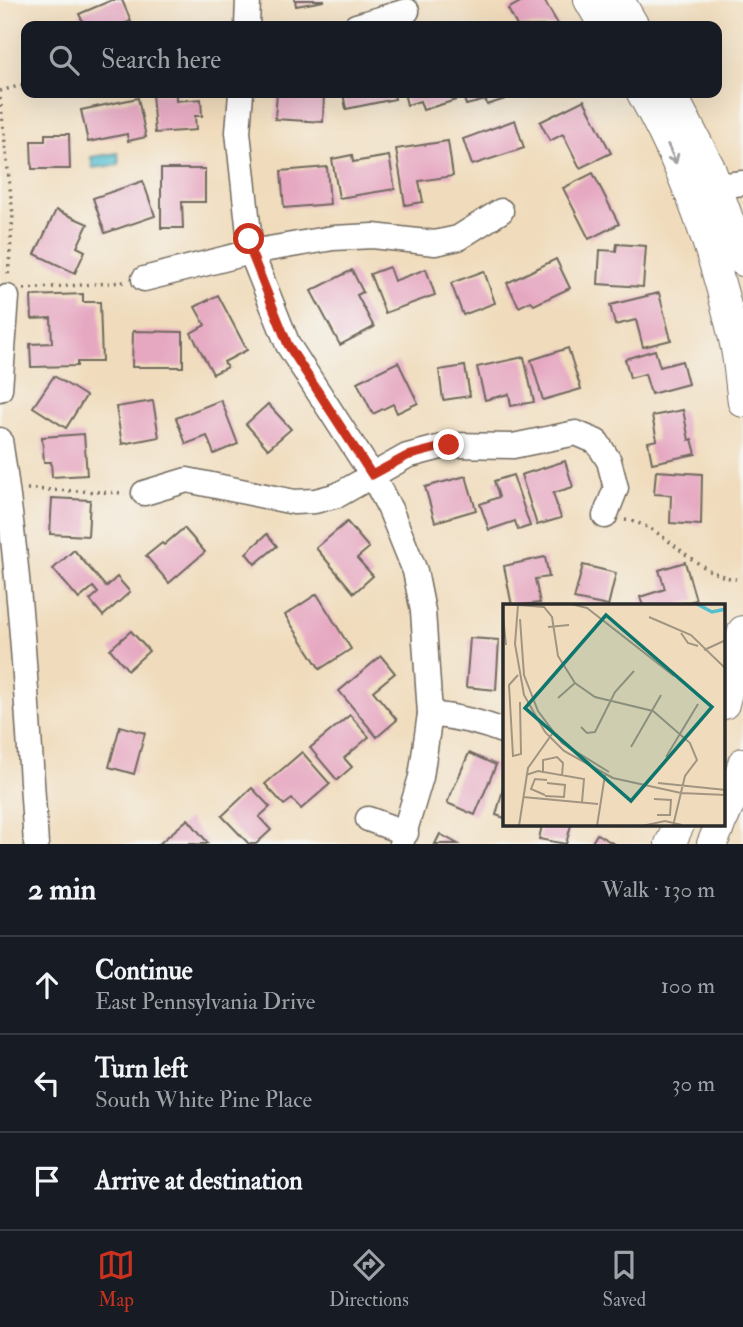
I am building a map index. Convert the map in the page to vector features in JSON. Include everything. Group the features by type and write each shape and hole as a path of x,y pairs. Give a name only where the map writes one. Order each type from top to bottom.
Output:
{"main road":[{"path":"589,0 601,21"},
{"path":"619,0 631,21"},
{"path":"645,98 695,205 734,340 743,402"},
{"path":"674,98 709,168 730,185 743,261"},
{"path":"726,696 743,631"},
{"path":"726,812 743,763"},
{"path":"670,844 678,827"},
{"path":"712,844 719,827"}],"street":[{"path":"247,21 248,0"},
{"path":"373,21 407,11"},
{"path":"240,98 237,132 251,252 288,345 372,475 390,509 415,571 423,611 430,714 421,777 404,839 368,819"},
{"path":"144,279 251,252 333,239 373,236 435,243 458,238 501,211"},
{"path":"0,389 7,293"},
{"path":"144,493 187,480 294,502 315,501 338,495 407,456 449,445 513,446 576,433 597,442 609,461 616,488 606,516"},
{"path":"0,440 8,489 26,690 36,844"},
{"path":"430,714 458,717 503,731"}],"path":[{"path":"0,91 21,86"},
{"path":"0,98 13,215 7,293 144,279"},
{"path":"8,489 144,493"},
{"path":"606,516 641,522 697,562 727,578 736,579"}],"water":[{"path":"118,153 119,165 93,168 91,157"}],"building":[{"path":"112,0 122,0 131,21 82,21 79,14"},
{"path":"295,0 324,0 324,1 296,6"},
{"path":"524,0 544,0 556,21 514,21 508,9"},
{"path":"138,98 146,137 128,141 127,134 88,142 81,110"},
{"path":"152,98 176,98 176,101 201,99 202,116 195,116 196,130 155,133"},
{"path":"277,98 324,98 323,122 275,119"},
{"path":"344,98 395,98 395,99 346,109"},
{"path":"405,98 456,100 423,110 420,101 407,105"},
{"path":"464,98 505,99 487,105 486,100 466,105"},
{"path":"584,100 611,153 580,168 563,134 550,141 540,122"},
{"path":"515,120 524,148 472,165 463,139"},
{"path":"45,134 69,134 70,169 32,169 31,141 45,141"},
{"path":"448,141 453,176 419,181 423,202 405,205 396,149"},
{"path":"352,155 353,162 389,156 395,189 339,198 332,159"},
{"path":"327,167 330,204 284,208 281,171"},
{"path":"161,169 205,169 205,202 182,202 183,228 161,228"},
{"path":"593,173 619,224 589,239 563,188"},
{"path":"143,181 155,216 105,233 93,198"},
{"path":"56,210 88,224 77,247 85,251 75,273 35,254"},
{"path":"617,244 646,246 643,287 598,284 600,250 616,251"},
{"path":"556,259 570,288 534,305 531,301 519,307 507,283"},
{"path":"389,267 394,281 426,269 435,295 385,313 370,274"},
{"path":"352,270 363,292 357,295 374,327 340,345 311,291"},
{"path":"484,271 495,303 463,315 451,283"},
{"path":"659,293 671,340 643,347 636,320 615,325 610,305"},
{"path":"83,294 83,302 100,302 102,362 77,362 77,366 31,367 30,344 52,343 51,318 32,319 31,296"},
{"path":"218,295 247,350 224,362 227,367 213,374 191,333 205,325 195,307"},
{"path":"133,331 183,332 183,367 132,367"},
{"path":"568,348 581,389 543,400 531,360"},
{"path":"655,350 660,367 682,361 688,384 651,394 645,374 630,378 625,359"},
{"path":"524,357 534,402 511,406 509,394 485,400 477,367"},
{"path":"398,362 418,403 397,413 393,404 373,414 357,382"},
{"path":"465,366 470,396 443,400 439,370"},
{"path":"54,376 86,396 66,428 33,407"},
{"path":"221,400 238,444 214,454 207,436 186,444 176,418"},
{"path":"153,401 159,437 122,444 116,407"},
{"path":"268,404 291,429 268,449 246,424"},
{"path":"683,410 689,440 692,439 696,454 652,463 648,442 657,440 652,416"},
{"path":"84,434 87,475 52,477 51,462 44,462 42,437"},
{"path":"565,461 573,487 553,493 561,518 537,525 521,475"},
{"path":"656,471 702,474 701,525 670,523 671,495 654,494"},
{"path":"513,475 530,526 518,530 515,521 489,530 480,504 499,497 494,481"},
{"path":"466,476 476,510 435,522 425,487"},
{"path":"52,498 90,500 88,536 50,534"},
{"path":"347,522 369,548 357,558 373,576 354,593 316,548"},
{"path":"184,528 205,552 169,583 146,556"},
{"path":"267,534 277,546 255,564 246,553"},
{"path":"74,550 106,587 117,577 130,592 103,616 90,600 98,593 93,587 79,599 53,569"},
{"path":"545,557 549,577 535,579 540,603 512,604 504,566"},
{"path":"685,562 696,600 681,604 642,604 640,597 665,589 659,570"},
{"path":"583,565 616,573 608,604 574,599"},
{"path":"317,594 351,649 320,669 285,615"},
{"path":"131,631 149,651 128,670 110,649"},
{"path":"470,638 499,640 496,690 466,687"},
{"path":"381,656 395,673 373,691 397,720 377,737 339,691"},
{"path":"350,715 369,737 344,758 352,767 337,780 310,748"},
{"path":"120,726 145,733 134,774 109,767"},
{"path":"302,752 330,784 301,809 292,799 284,805 265,784"},
{"path":"469,753 496,765 475,815 447,803"},
{"path":"252,788 270,807 259,817 271,830 256,844 249,844 222,816"},
{"path":"503,790 503,817 496,815"},
{"path":"188,819 208,843 159,844"},
{"path":"542,827 570,827 566,844 539,839"},
{"path":"440,834 458,844 435,844"},
{"path":"597,834 614,844 591,844"}],"route":[{"path":"249,239 251,252 288,345 372,475 407,456 449,445"}]}
